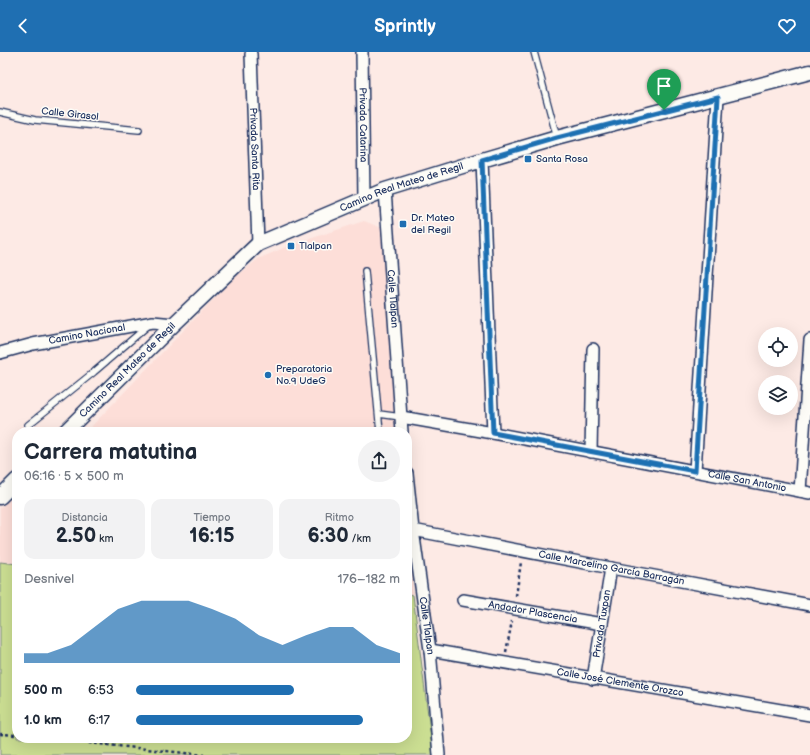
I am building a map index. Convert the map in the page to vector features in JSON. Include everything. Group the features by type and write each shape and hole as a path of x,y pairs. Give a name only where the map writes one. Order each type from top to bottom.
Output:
{"street":[{"name":"Privada Catarina","path":"362,52 364,198"},
{"name":"Privada Santa Rita","path":"251,54 258,244"},
{"name":"Camino Real Mateo de Regil","path":"70,427 174,324 258,244 385,190 557,138 810,72"},
{"path":"695,471 718,97"},
{"path":"482,160 493,433"},
{"name":"Calle Tlalpan","path":"385,190 402,427"},
{"name":"Camino Nacional","path":"0,353 33,344 153,322 174,324"},
{"path":"805,492 810,340"},
{"path":"592,452 593,349"},
{"name":"Calle San Antonio","path":"401,417 805,492"},
{"path":"0,497 12,485"},
{"name":"Calle Tlalpan","path":"412,520 430,650 439,755"},
{"name":"Calle Marcelino García Barragán","path":"413,530 810,605"},
{"name":"Privada Tuxpan","path":"593,679 611,568"},
{"name":"Andador Plascencia","path":"463,600 602,624"},
{"name":"Calle José Clemente Orozco","path":"430,650 810,715"}],"lane":[{"path":"534,52 557,138"},
{"name":"Calle Girasol","path":"0,112 35,120 139,130"},
{"path":"365,270 380,427"},
{"path":"28,425 153,322"},
{"path":"379,414 401,417"}],"path":[{"path":"0,734 12,735"},
{"path":"89,743 204,755"}],"shaded area":[{"name":"Preparatoria No.9 UdeG","path":"364,221 384,229 400,427 91,427 232,280 258,259 288,246"},
{"path":"12,498 12,563 0,562 0,508"}],"green space":[{"path":"0,562 12,563 12,743 412,743 413,595 433,755 0,755"}],"place":[{"name":"Santa Rosa","path":"528,159"},
{"name":"Dr. Mateo del Regil","path":"403,224"},
{"name":"Tlalpan","path":"291,246"},
{"name":"Preparatoria No.9 UdeG","path":"268,375"}],"route":[{"path":"718,97 695,471 493,433 482,160 557,138 664,110 718,97"}]}
